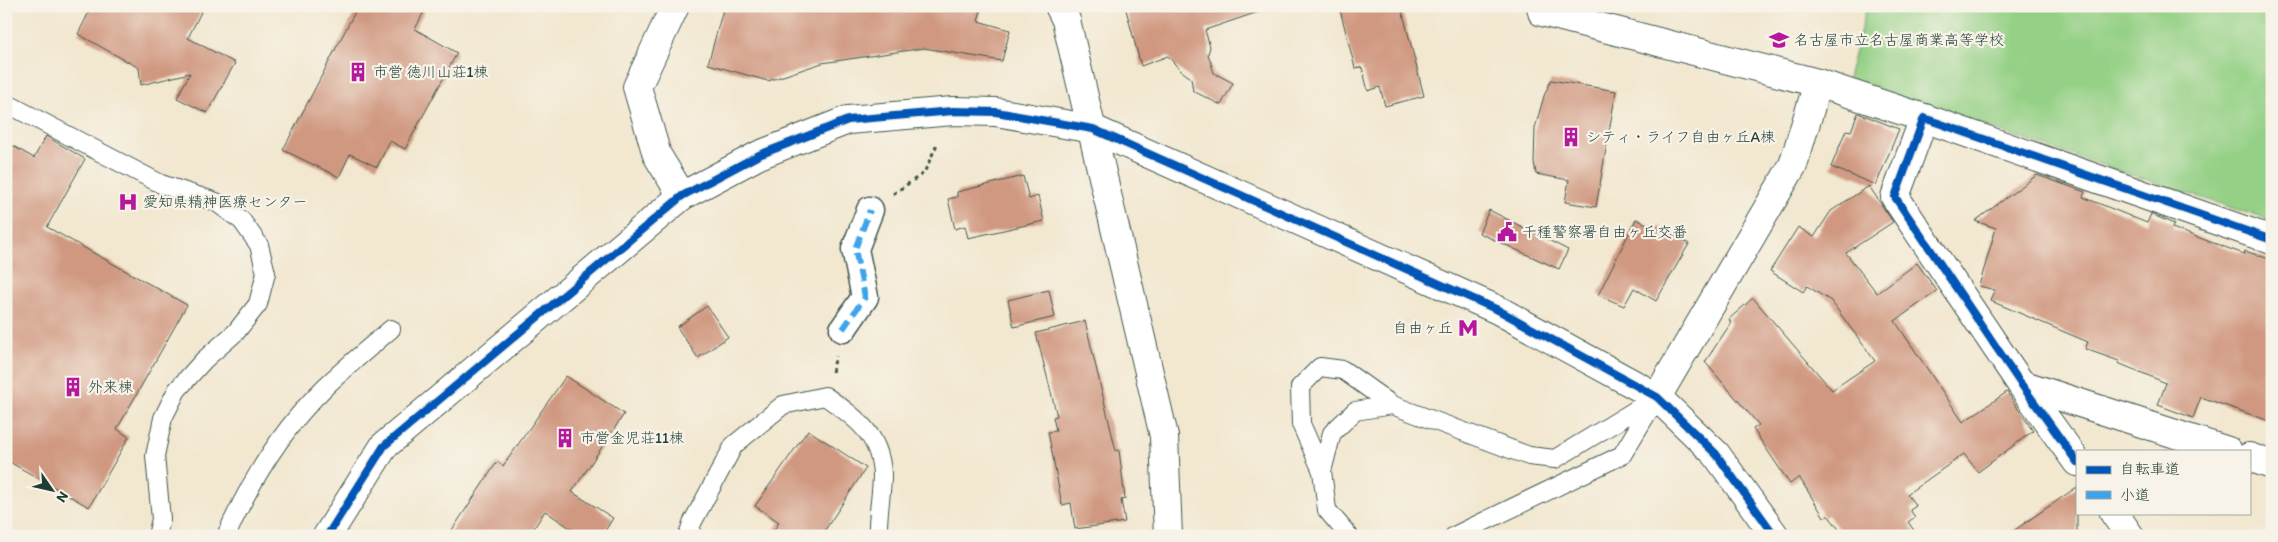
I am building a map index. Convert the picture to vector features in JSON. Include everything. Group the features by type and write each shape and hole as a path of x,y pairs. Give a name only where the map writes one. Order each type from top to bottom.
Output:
{"street":[{"path":"675,6 637,87 656,155 682,196"},
{"path":"1058,6 1066,20 1164,436 1168,536"},
{"path":"1541,6 1542,12 1818,83 1924,118 2272,240"},
{"path":"1657,397 1794,165 1818,83"},
{"path":"327,536 384,446 682,196 759,155 848,120 953,111 996,112 1092,129 1498,310 1657,397 1716,454 1775,536"},
{"path":"1924,118 1895,196 2076,461"},
{"path":"843,329 865,297 855,249 870,210"},
{"path":"2022,384 2225,450"},
{"path":"2250,458 2272,465"},
{"path":"2115,514 2130,536"}],"lane":[{"path":"6,103 161,184 216,202 242,221 259,245 266,272 258,304 236,332 204,360 177,390 163,418 154,456 161,518 157,536"},
{"path":"226,536 257,474 292,426 324,388 391,329"},
{"path":"1348,536 1327,510 1322,471 1301,424 1300,387 1320,366 1343,370 1392,405 1529,456 1556,459 1657,397"},
{"path":"688,536 692,524 734,445 783,406 825,396 856,417 876,443 882,474 877,520 878,536"},
{"path":"1454,536 1622,455 1657,397"},
{"path":"1322,471 1332,432 1355,411 1392,405"}],"path":[{"path":"870,210 924,173 953,111"},
{"path":"825,396 843,329"}],"green space":[{"path":"1867,6 2272,6 2272,221 1847,81"}],"building":[{"path":"92,6 204,6 188,38 235,63 207,113 177,98 190,73 141,85 139,68 78,34"},
{"name":"市営 徳川山荘1棟","path":"358,6 427,6 415,29 457,53 405,149 390,141 377,167 350,154 339,177 283,150"},
{"path":"724,6 982,6 978,21 1010,30 1002,61 924,48 822,63 768,81 708,64"},
{"path":"1125,6 1260,6 1261,11 1205,30 1210,47 1208,54 1214,73 1233,83 1221,105 1193,91 1191,78 1180,70 1168,56 1141,66"},
{"path":"1339,6 1401,6 1424,96 1385,106 1380,87 1368,91 1362,67 1355,68"},
{"name":"シティ・ライフ自由ヶ丘A棟","path":"1551,80 1616,91 1596,207 1565,202 1569,180 1536,174 1534,162 1535,128 1544,96"},
{"path":"1858,113 1899,129 1876,185 1831,167 1846,130 1851,131"},
{"name":"外来棟","path":"46,136 85,159 47,227 187,305 117,429 129,437 89,507 6,460 6,142 34,158"},
{"path":"2037,175 2085,192 2083,197 2147,223 2151,214 2174,224 2172,228 2244,254 2245,251 2272,260 2272,422 2201,397 2193,418 2158,405 2166,383 2118,363 2119,361 2085,349 2088,342 1991,301 1995,290 1979,286 1996,228 1975,221"},
{"path":"1023,176 1029,199 1038,196 1044,221 968,238 965,226 955,229 948,199 957,197 957,192"},
{"path":"1869,186 1893,222 1846,253 1877,293 1917,263 1937,291 1895,321 1963,422 2007,392 2033,431 1978,472 1964,454 1907,494 1916,506 1910,510 1915,517 1908,522 1918,536 1844,536 1828,515 1824,517 1799,477 1790,484 1753,429 1759,425 1705,362 1731,323 1729,319 1753,298 1832,390 1875,361 1831,301 1807,286 1803,292 1770,271 1798,227 1814,237 1831,211"},
{"path":"1489,210 1568,250 1559,269 1479,233"},
{"path":"1636,219 1657,229 1658,226 1689,244 1656,301 1634,288 1624,306 1598,295"},
{"path":"1049,290 1055,317 1014,327 1008,300"},
{"path":"707,306 728,337 698,358 677,327"},
{"path":"1085,321 1116,451 1119,450 1125,499 1121,500 1125,522 1075,529 1071,503 1062,505 1048,432 1056,431 1053,417 1057,416 1036,333"},
{"name":"市営金児荘11棟","path":"566,376 624,414 572,492 613,518 602,536 582,536 545,511 529,536 448,536 497,462 503,466"},
{"path":"808,430 866,468 821,536 770,536 779,522 755,506"},
{"path":"2076,488 2077,536 2006,536"}],"marked path":[{"path":"843,329 865,297 855,249 870,210"}],"cycle path":[{"path":"327,536 384,446 682,196 759,155 848,120 953,111 996,112 1093,129 1498,310 1657,397 1716,454 1775,536"},
{"path":"2076,461 2021,384 1895,197 1924,118 2272,240"}],"place":[{"name":"名古屋市立名古屋商業高等学校","path":"1779,40"},
{"name":"市営 徳川山荘1棟","path":"358,72"},
{"name":"シティ・ライフ自由ヶ丘A棟","path":"1571,137"},
{"name":"愛知県精神医療センター","path":"128,202"},
{"name":"千種警察署自由ヶ丘交番","path":"1507,232"},
{"name":"自由ヶ丘","path":"1468,328"},
{"name":"外来棟","path":"73,387"},
{"name":"市営金児荘11棟","path":"565,438"}]}
